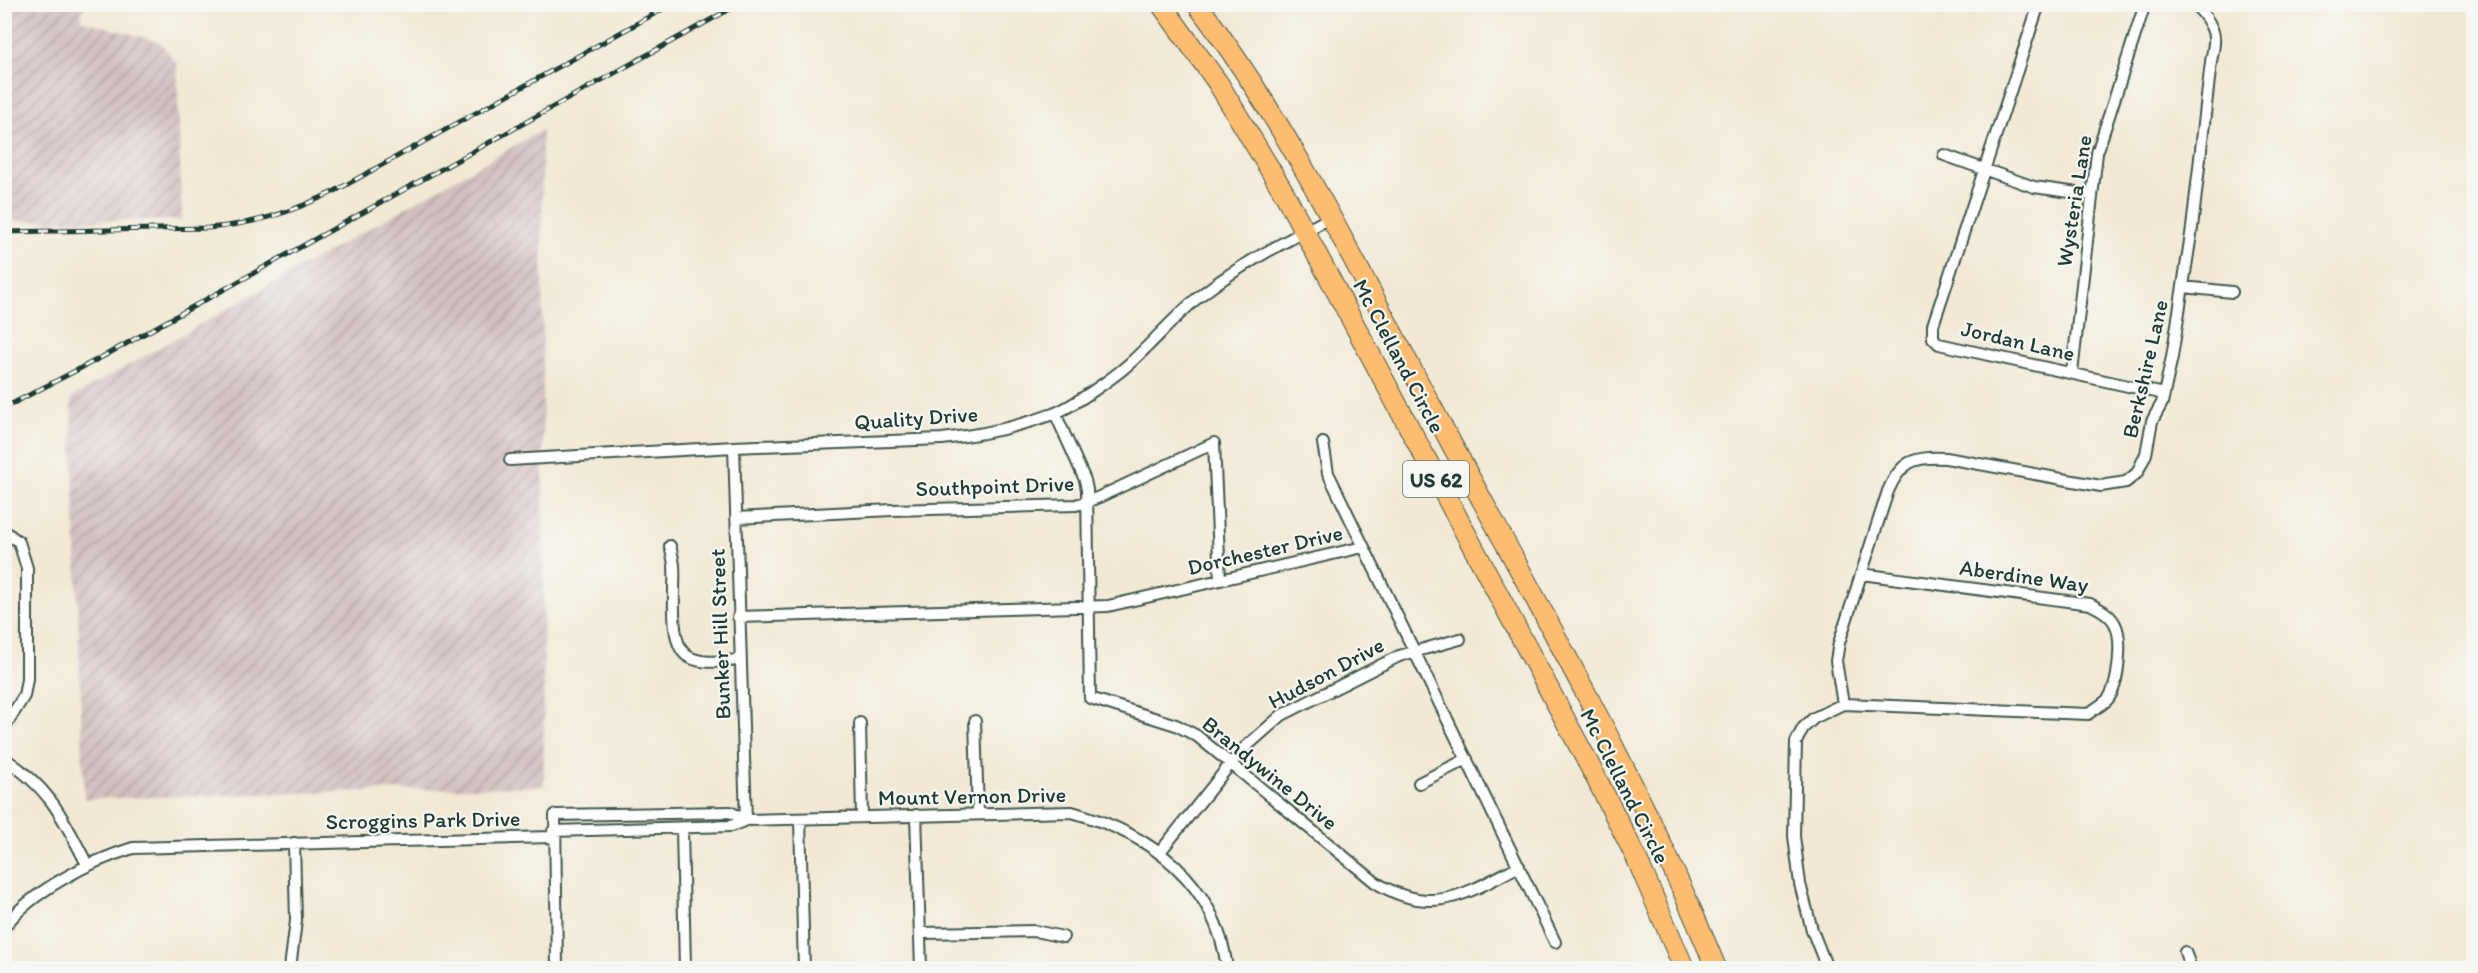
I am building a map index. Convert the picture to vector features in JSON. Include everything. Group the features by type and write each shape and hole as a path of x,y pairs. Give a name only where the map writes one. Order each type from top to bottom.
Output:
{"highway":[{"name":"Mc Clelland Circle","path":"1161,4 1241,118 1305,232 1593,772 1636,857 1684,969"},
{"name":"Mc Clelland Circle","path":"1197,4 1258,92 1330,218 1627,773 1678,880 1716,969"}],"street":[{"path":"1984,170 2040,4"},
{"name":"Wysteria Lane","path":"2072,373 2097,153 2145,4"},
{"name":"Berkshire Lane","path":"1843,704 1837,652 1888,490 1897,472 1911,461 1928,456 2091,486 2119,485 2132,478 2141,467 2152,421 2162,403 2183,287 2214,36 2198,7 2192,4"},
{"path":"1944,155 2034,188 2092,195"},
{"name":"Jordan Lane","path":"1984,170 1933,325 1933,338 1939,344 2164,394"},
{"name":"Quality Drive","path":"510,460 734,447 942,439 973,436 1055,413 1127,365 1204,292 1236,271 1330,218"},
{"path":"2183,287 2232,292"},
{"name":"Brandywine Drive","path":"1055,413 1085,480 1090,607 1090,698 1176,725 1197,736 1375,882 1391,892 1420,901 1448,899 1473,890 1519,866"},
{"name":"Southpoint Drive","path":"736,518 892,510 1076,505 1214,443 1220,580"},
{"path":"1323,443 1328,473 1363,547"},
{"name":"Bunker Hill Street","path":"734,447 739,660 746,820"},
{"path":"4,531 19,542 27,568 27,679 24,696 4,728"},
{"path":"670,546 674,564 675,629 680,649 688,657 704,662 739,660"},
{"name":"Dorchester Drive","path":"738,617 1108,606 1363,547 1555,942"},
{"name":"Aberdine Way","path":"1843,704 2088,714 2108,699 2114,688 2118,663 2120,637 2115,623 2104,611 2090,604 1861,574"},
{"name":"Hudson Drive","path":"1160,852 1239,752 1282,715 1399,656 1460,639"},
{"path":"1827,969 1812,930 1800,884 1794,836 1796,742 1803,728 1814,717 1843,704"},
{"path":"975,721 978,813"},
{"path":"860,723 862,817"},
{"path":"4,758 29,775 45,790 58,809 87,866"},
{"path":"1419,783 1467,759"},
{"name":"Mount Vernon Drive","path":"746,820 730,812 555,815 553,834 731,826 746,820 1072,812 1117,826 1160,852 1184,875 1207,907 1225,951 1227,969"},
{"path":"916,815 921,969"},
{"path":"800,819 804,969"},
{"path":"682,828 685,969"},
{"path":"553,834 556,969"},
{"name":"Scroggins Park Drive","path":"4,927 15,913 39,895 87,866 112,854 133,848 553,834"},
{"name":"Scroggins Park Drive","path":"290,969 296,921 294,843"},
{"path":"921,933 1035,931 1063,937"},
{"path":"2185,952 2191,969"}],"shaded area":[{"path":"4,5 84,5 81,20 160,42 177,64 182,220 5,221"},
{"path":"542,130 544,786 84,799 71,398"}],"railway":[{"path":"4,232 208,228 258,220 289,211 335,191 672,4"},
{"path":"4,408 104,356 739,4"}]}
